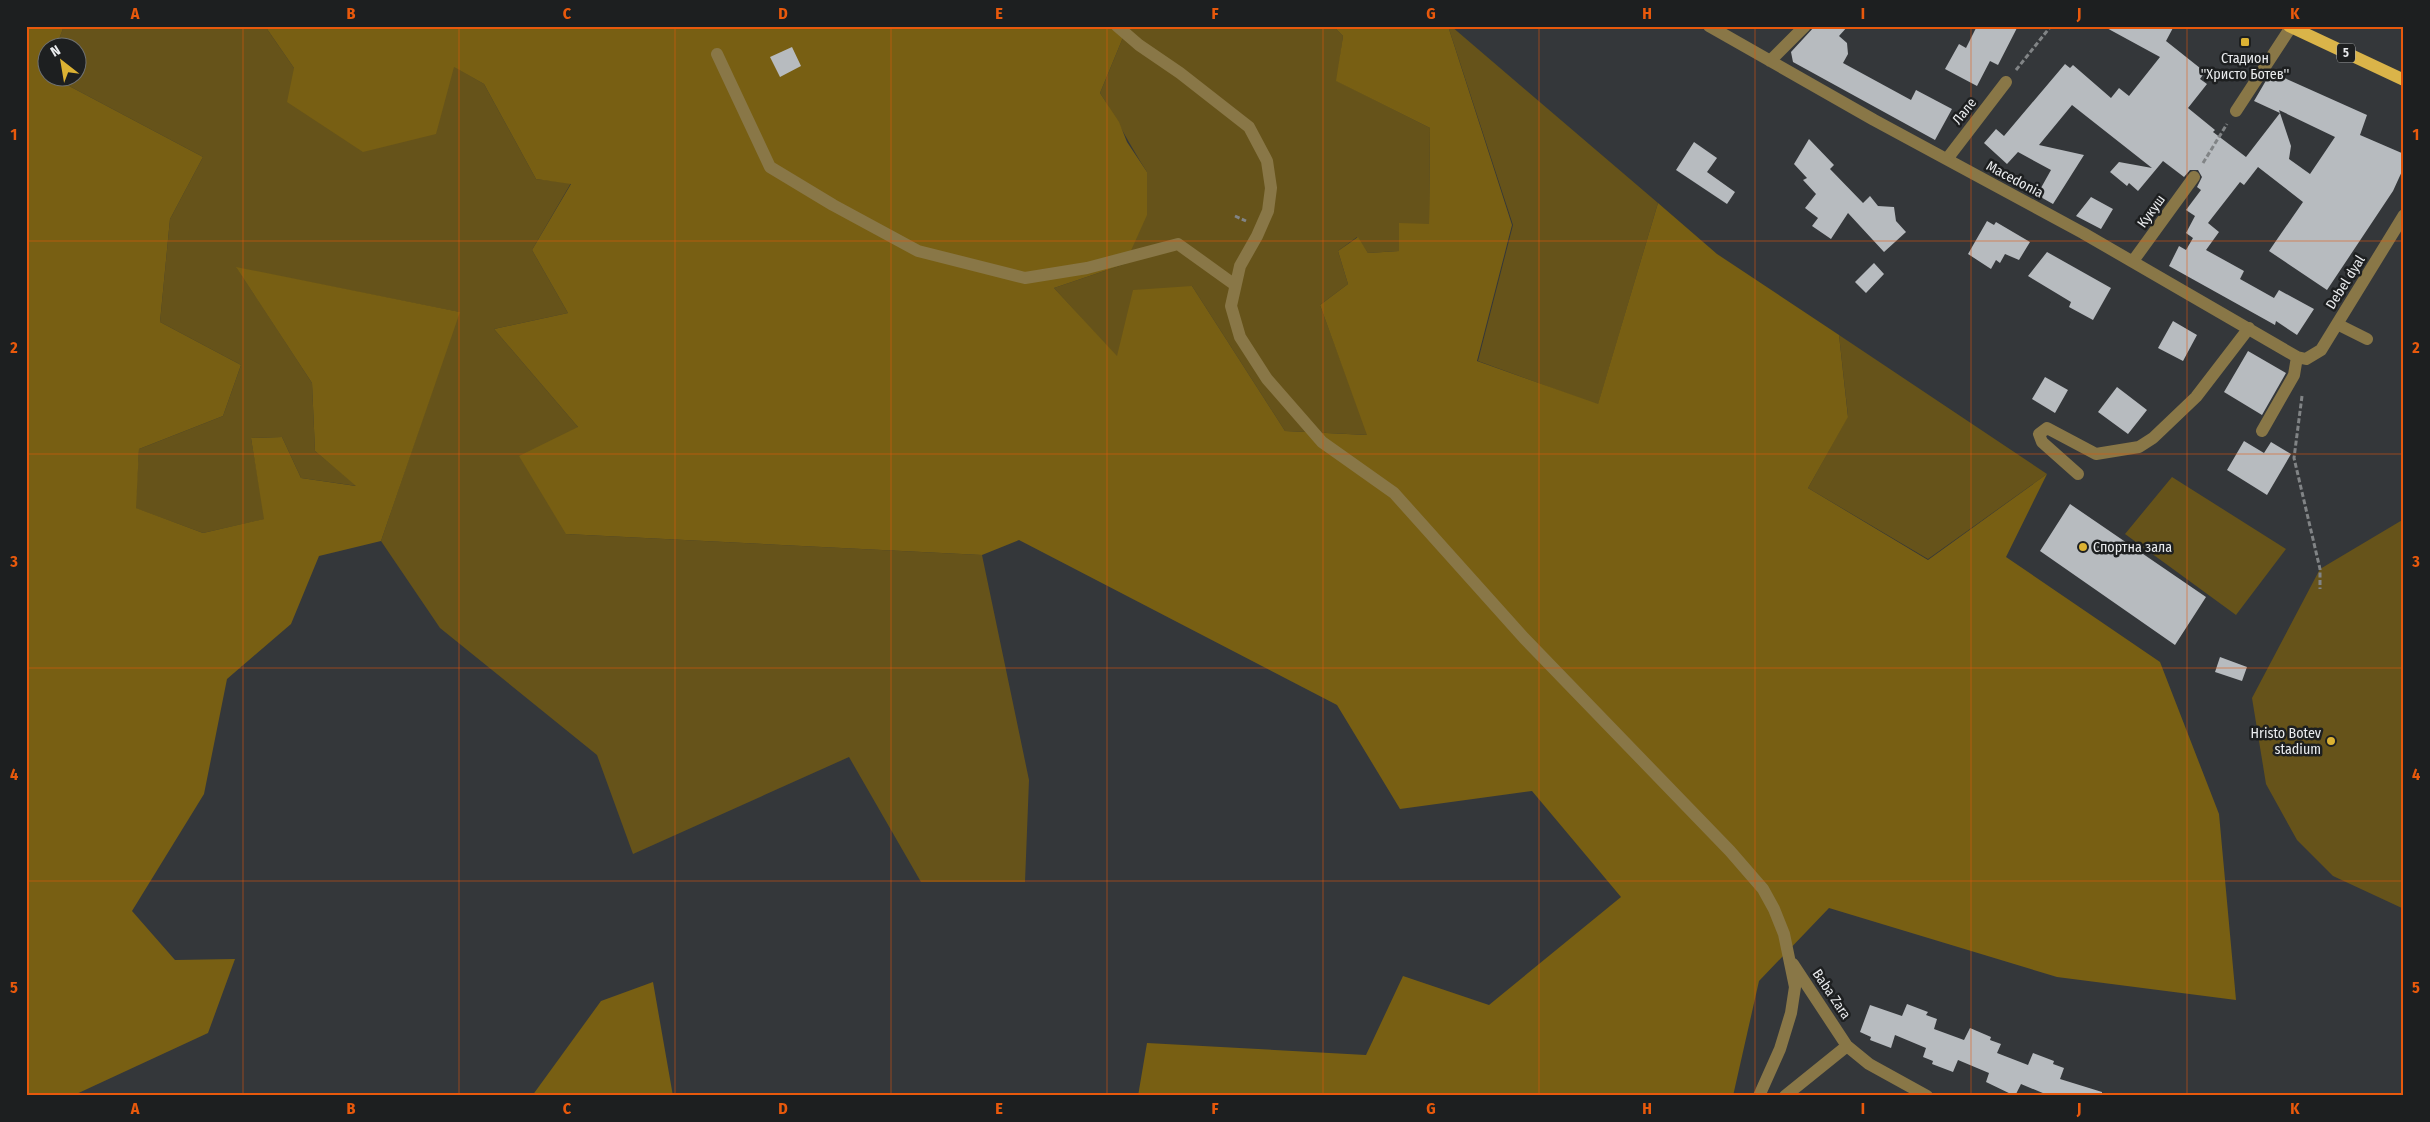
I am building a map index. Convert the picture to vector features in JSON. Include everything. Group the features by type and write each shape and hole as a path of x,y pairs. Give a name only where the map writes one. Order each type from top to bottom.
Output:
{"main road":[{"name":"5","path":"2290,27 2404,80"}],"street":[{"path":"1117,26 1139,45 1180,73 1249,127 1267,160 1271,188 1268,211 1257,236 1240,266 1231,306 1240,337 1267,379 1322,442 1394,493 1524,638 1730,850 1763,889 1774,909 1790,960 1795,987 1791,1013 1780,1049 1759,1096"},
{"name":"Macedonia","path":"1709,26 2302,358"},
{"path":"1770,60 1804,26"},
{"path":"2236,111 2290,27"},
{"path":"716,54 770,167 833,205 918,251 1025,278 1087,268 1178,244 1235,285"},
{"name":"Лале","path":"1946,159 2006,82"},
{"name":"Кукуш","path":"2132,262 2194,177"},
{"name":"Debel dyal","path":"2302,358 2321,350 2404,215"},
{"path":"2337,324 2367,339"},
{"path":"2078,474 2042,442 2039,434 2047,428 2096,454 2140,447 2153,438 2196,397 2249,328"},
{"path":"2262,431 2302,358"},
{"name":"Baba Zara","path":"1790,960 1847,1046 1869,1064 1927,1096"},
{"path":"1785,1096 1847,1046"}],"path":[{"path":"2006,82 2050,26"},
{"path":"2194,177 2236,111"},
{"path":"2302,392 2294,458 2320,569 2320,589"}],"shaded area":[{"path":"26,26 64,26 59,38 38,38 38,88 73,88 203,157 170,219 160,322 241,365 223,416 139,449 136,508 203,533 264,519 251,438 282,437 301,478 356,486 315,451 312,383 236,267 460,312 381,541 319,556 291,624 227,679 204,794 132,911 175,960 235,959 208,1033 72,1096 26,1096"},
{"path":"64,26 265,26 294,68 453,66 484,84 536,179 571,183 532,250 568,313 494,329 578,427 566,534 982,555 1029,780 1025,882 921,882 849,757 633,854 597,755 440,628 381,541 459,312 237,268 312,383 315,451 357,486 301,478 282,437 251,438 265,519 203,533 135,508 139,449 223,416 241,365 160,322 170,219 203,157 73,88 88,88 88,38 59,38"},
{"path":"265,26 1123,26 1124,35 1100,93 1119,122 1127,142 1147,172 1147,215 1125,264 1054,288 1117,356 1133,290 1192,286 1285,431 1367,435 1320,305 1348,284 1338,251 1358,237 1368,253 1399,251 1399,223 1429,224 1430,128 1336,81 1343,36 1333,26 1448,26 1512,225 1477,361 1598,404 1658,203 1717,254 1839,335 1848,417 1808,488 1928,560 2047,474 2006,557 2160,662 2219,814 2236,1000 2057,977 1829,908 1759,981 1733,1096 1138,1096 1147,1043 1366,1055 1403,976 1489,1005 1621,897 1532,791 1400,809 1337,705 1019,540 982,555 566,534 519,456 578,427 494,329 568,313 532,250 571,184 536,179 484,84 454,67 436,134 363,152 287,102 294,68"},
{"path":"1123,26 1333,26 1343,36 1337,81 1430,128 1429,225 1399,251 1368,253 1357,237 1338,251 1348,284 1320,305 1368,435 1285,431 1192,286 1117,357 1054,288 1125,264 1147,172 1100,93 1124,35"},
{"path":"1448,26 1451,26 1658,203 1598,405 1478,361 1513,225"},
{"path":"1839,335 2047,474 1928,559 1808,488 1848,416"},
{"path":"2172,477 2286,549 2236,615 2125,534"},
{"name":"Hristo Botev stadium","path":"2404,519 2404,909 2333,876 2297,840 2266,784 2252,698 2320,569"},
{"path":"653,982 673,1096 532,1096 601,1001"}],"building":[{"path":"1815,26 1848,26 1839,36 1847,43 1848,54 1843,63 1911,100 1916,90 1952,109 1935,140 1793,62 1791,52"},
{"path":"1977,26 2018,26 1998,65 1990,61 1977,86 1945,69 1959,44 1966,48"},
{"path":"2103,26 2174,26 2166,41 2205,72 2200,79 2207,84 2188,108 2215,130 2213,132 2246,157 2280,113 2254,101 2271,72 2367,115 2360,135 2404,154 2404,167 2393,191 2327,290 2269,251 2303,202 2258,167 2244,185 2240,182 2208,223 2219,232 2206,250 2244,271 2240,279 2274,298 2279,290 2314,309 2297,335 2276,321 2275,325 2169,266 2179,246 2186,250 2193,238 2186,233 2195,216 2186,210 2201,190 2197,187 2202,177 2198,170 2190,170 2184,177 2163,161 2138,191 2129,183 2127,186 2110,172 2119,162 2152,168 2072,105 2039,145 2084,155 2053,204 2037,195 2051,170 2018,152 2007,164 1984,143 1996,129 2004,136 2065,64 2070,68 2073,65 2111,98 2119,88 2129,96 2160,57","holes":["2279,110 2335,137 2310,174 2289,159 2291,146"]},
{"path":"792,47 801,66 780,77 770,57"},
{"path":"1809,139 1834,165 1830,169 1863,203 1870,196 1878,206 1894,207 1896,221 1906,232 1884,252 1848,213 1831,239 1812,226 1818,218 1805,208 1816,194 1803,180 1807,178 1794,164"},
{"path":"1694,142 1717,158 1707,172 1735,192 1727,204 1676,170"},
{"path":"2091,197 2113,209 2101,229 2076,216"},
{"path":"1987,221 1994,225 1996,222 2030,242 2019,260 2005,254 2000,263 1996,260 1991,269 1968,254"},
{"path":"2047,252 2111,288 2093,320 2069,307 2071,302 2028,276"},
{"path":"1874,263 1884,274 1866,293 1855,282"},
{"path":"2173,321 2197,335 2183,361 2158,348"},
{"path":"2248,351 2286,373 2262,415 2224,392"},
{"path":"2045,377 2068,390 2055,413 2032,399"},
{"path":"2117,387 2147,410 2128,434 2098,412"},
{"path":"2244,441 2264,453 2271,442 2291,454 2267,495 2227,470"},
{"path":"2070,504 2206,597 2175,645 2040,551"},
{"path":"2220,657 2247,667 2242,681 2215,672"},
{"path":"1907,1004 1928,1012 1926,1015 1937,1019 1934,1029 1964,1040 1970,1028 1991,1037 1990,1040 2001,1044 1997,1053 2028,1065 2033,1053 2054,1061 2053,1064 2064,1068 2060,1079 2102,1092 2102,1096 2050,1096 2021,1084 2015,1096 1986,1082 1989,1073 1958,1060 1953,1072 1932,1064 1933,1061 1923,1057 1926,1048 1895,1035 1891,1048 1870,1040 1871,1037 1860,1032 1870,1005 1902,1016"}],"place":[{"name":"Стадион ''Христо Ботев''","path":"2245,42"},
{"name":"Спортна зала","path":"2083,547"},
{"name":"Hristo Botev stadium","path":"2331,741"}]}
